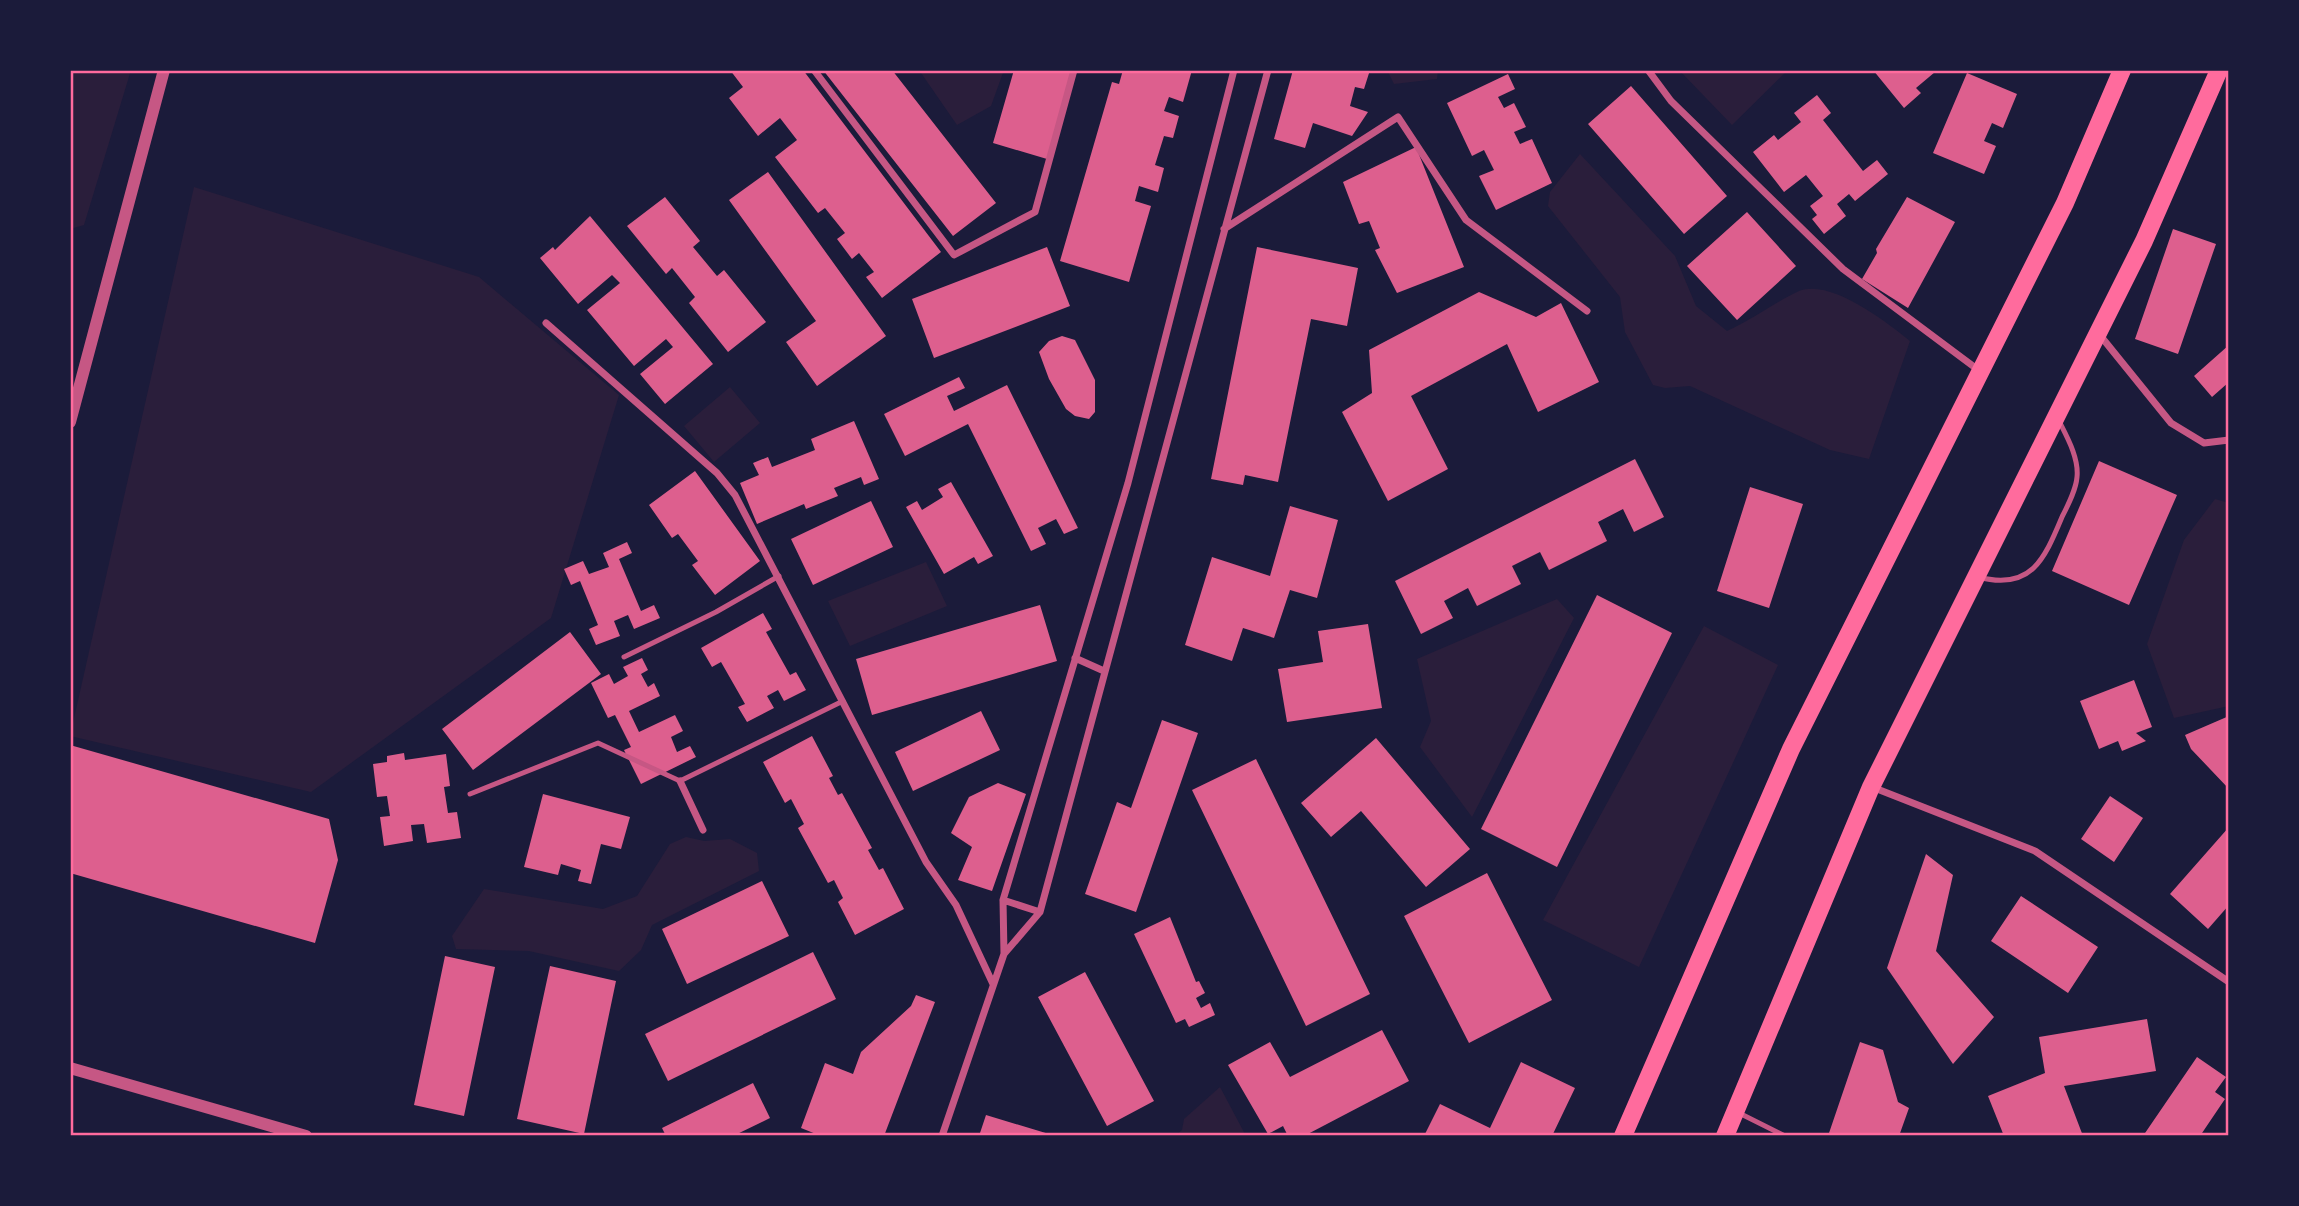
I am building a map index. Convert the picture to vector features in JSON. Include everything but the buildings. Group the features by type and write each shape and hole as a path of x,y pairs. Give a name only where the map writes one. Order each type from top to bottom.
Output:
{"main road":[{"path":"1623,1136 1791,749 2064,203 2122,70"},
{"path":"1726,1136 1871,787 2099,334 2144,241 2220,70"}],"street":[{"path":"70,422 164,70"},
{"path":"814,70 954,255 1035,212 1074,70"},
{"path":"942,1136 1004,954 1003,900 1128,483 1234,70"},
{"path":"1004,954 1040,912 1268,70"},
{"path":"1648,70 1671,101 1843,269 1981,373"},
{"path":"1224,230 1398,117 1466,220 1587,311"},
{"path":"547,323 717,473 735,495 926,862 956,905 993,985"},
{"path":"2099,334 2171,423 2204,443 2229,440"},
{"path":"1075,658 1104,671"},
{"path":"680,781 703,830"},
{"path":"1871,787 2035,851 2229,982"},
{"path":"1003,900 1040,912"},
{"path":"70,1068 306,1136"}],"lane":[{"path":"1978,576 2002,583 2031,571 2044,556 2077,478 2075,459 2057,418"},
{"path":"624,657 716,612 779,576"},
{"path":"470,794 598,743 680,781 844,701"},
{"path":"1736,1111 1785,1136"}],"shaded area":[{"path":"70,70 131,70 84,225 70,229"},
{"path":"919,70 1004,70 991,106 957,125"},
{"path":"1387,70 1438,70 1437,79 1394,84"},
{"path":"1679,70 1788,70 1732,125"},
{"path":"1580,154 1675,256 1696,306 1727,331 1799,291 1812,289 1842,296 1887,323 1910,341 1869,459 1830,450 1690,386 1665,388 1653,385 1625,332 1620,297 1548,206 1550,192"},
{"path":"194,187 479,277 619,395 551,618 311,792 70,736"},
{"path":"730,387 760,423 714,462 684,426"},
{"path":"2215,499 2229,503 2229,706 2174,718 2147,644 2184,540"},
{"path":"926,562 947,606 850,646 828,601"},
{"path":"1557,599 1574,618 1472,817 1420,747 1431,721 1417,659"},
{"path":"1704,626 1778,665 1639,967 1543,920"},
{"path":"686,837 704,841 730,839 757,853 759,871 652,925 641,950 619,971 529,951 456,949 452,936 484,889 603,909 637,896 670,844"},
{"path":"1220,1087 1246,1136 1175,1136 1182,1130 1184,1119"}]}
